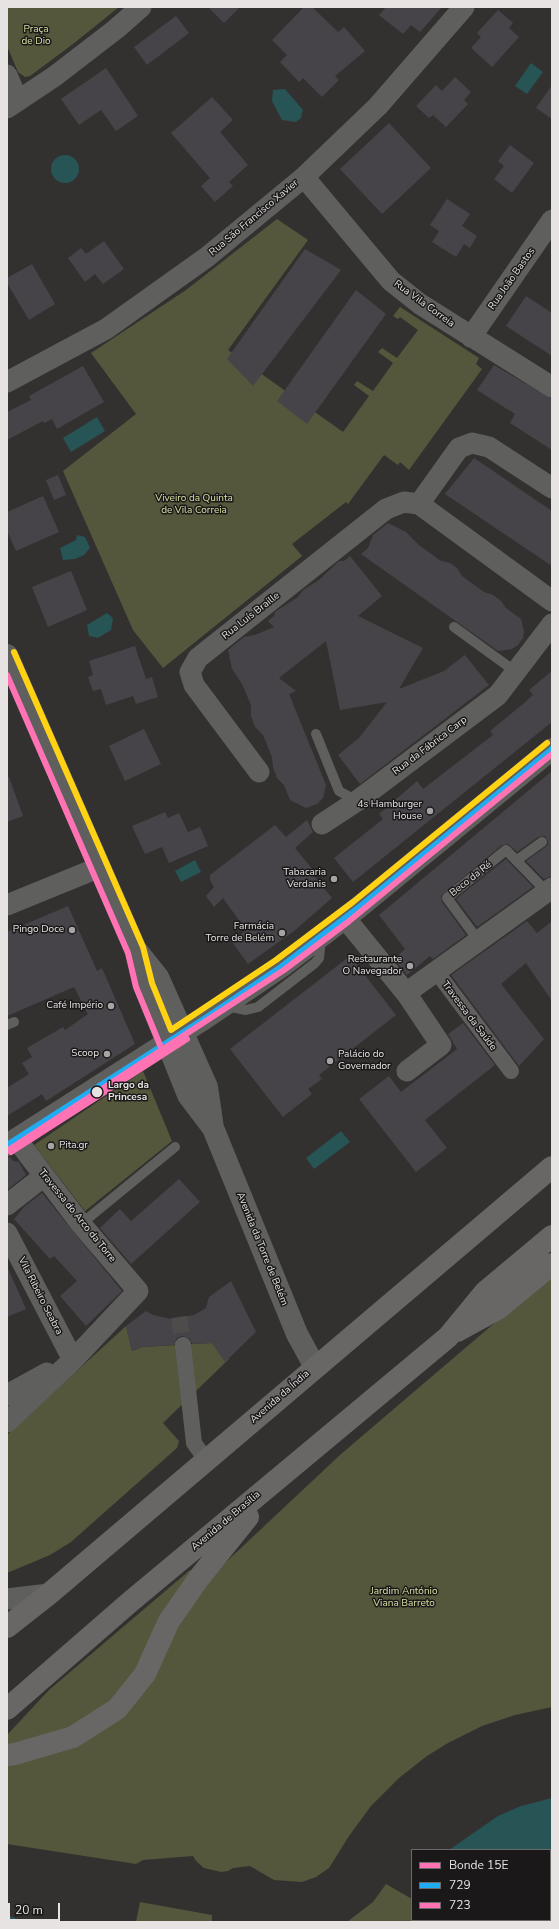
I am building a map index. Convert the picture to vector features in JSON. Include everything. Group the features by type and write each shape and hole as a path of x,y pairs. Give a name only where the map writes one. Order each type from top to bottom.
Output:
{"main road":[{"name":"Avenida da Índia","path":"7,1626 49,1594 552,1167"},
{"name":"Avenida de Brasília","path":"7,1709 130,1602 448,1336 485,1292 552,1236"},
{"name":"Avenida de Brasília","path":"448,1336 500,1308 552,1264"},
{"path":"7,1755 72,1737 117,1709 144,1674 169,1620 199,1578 233,1533 296,1462"}],"street":[{"path":"7,75 13,105 55,76 116,29 141,7"},
{"name":"Rua São Francisco Xavier","path":"7,382 106,329 207,257 304,177 378,106 464,7"},
{"name":"Rua Vila Correia","path":"304,177 392,281 420,304 552,388"},
{"name":"Rua João Bastos","path":"471,337 552,220"},
{"path":"552,488 489,447 472,443 459,448 419,504 552,600"},
{"name":"Rua Luís Braille","path":"260,772 194,685 190,672 198,658 386,509 404,502 419,504"},
{"name":"Rua da Fábrica Carp","path":"322,824 357,801 498,695 552,624"},
{"name":"Avenida da Torre de Belém","path":"7,655 136,950 158,977 175,1037 207,1087 213,1128 297,1334 315,1367"},
{"path":"12,1143 281,967 345,918 552,749"},
{"path":"7,905 100,867"},
{"path":"436,971 550,890"},
{"path":"345,918 406,993 441,1045 407,1071"},
{"name":"Travessa da Saúde","path":"406,993 436,971 511,1072"},
{"name":"Travessa do Arco da Torre","path":"12,1143 44,1176 81,1224 138,1291 72,1360"},
{"path":"7,1205 44,1176"},
{"name":"Vila Ribeiro Seabra","path":"7,1233 72,1360"},
{"path":"183,1345 194,1443 206,1460"},
{"path":"7,1396 72,1360"},
{"path":"7,1422 72,1360"},
{"path":"7,1599 49,1594"}],"lane":[{"path":"454,628 516,672"},
{"path":"316,734 338,792 357,801"},
{"path":"517,860 542,842"},
{"name":"Beco da Ré","path":"478,940 447,898 506,850 550,890"},
{"path":"81,1224 175,1147"}],"green space":[{"name":"Praça de Dio","path":"7,7 119,7 73,44 30,76 25,77 18,72 7,46"},
{"name":"Viveiro da Quinta de Vila Correia","path":"277,219 308,240 228,350 343,432 369,396 354,385 357,381 373,391 393,363 378,352 382,348 397,358 418,330 400,317 398,319 393,316 400,307 479,358 476,364 482,369 409,470 400,462 398,465 384,455 348,504 346,502 292,544 302,556 163,668 133,630 63,471 136,414 91,353 186,290"},
{"path":"143,1071 172,1141 85,1211 34,1145"},
{"name":"Jardim António Viana Barreto","path":"552,1274 552,1707 515,1715 482,1726 448,1743 427,1756 399,1778 371,1806 349,1836 329,1868 316,1877 302,1882 274,1880 250,1866 233,1868 228,1871 221,1872 204,1868 193,1856 143,1860 136,1864 7,1844 7,1735 49,1690 190,1570 209,1582 226,1562 341,1454"},
{"path":"126,1326 132,1351 142,1347 212,1343 222,1357 229,1359 163,1423 179,1441 177,1448 71,1542 50,1555 7,1573 7,1435"},
{"path":"386,1884 411,1898 411,1921 433,1922 347,1922 373,1902"},
{"path":"140,1902 212,1915 212,1922 136,1922"}],"water":[{"path":"531,63 543,72 527,94 515,86"},
{"path":"285,89 303,110 301,118 296,122 282,120 272,101 273,90"},
{"path":"65,155 75,159 79,169 75,179 65,183 55,179 51,169 55,159"},
{"path":"97,417 105,431 71,452 63,438"},
{"path":"77,535 85,537 90,548 84,555 75,559 63,560 60,548 76,540"},
{"path":"107,613 113,618 111,630 98,638 89,636 87,625"},
{"path":"195,860 201,872 181,882 175,871"},
{"path":"341,1131 350,1142 314,1169 306,1158"},
{"path":"552,1798 552,1922 450,1922 551,1921 551,1849 450,1849 498,1816 521,1806"},
{"path":"7,1915 26,1922 7,1922"}],"building":[{"path":"208,7 240,7 224,23"},
{"path":"304,7 312,7 338,32 344,27 365,51 335,76 339,80 322,97 303,78 299,82 280,62 287,55 272,40"},
{"path":"386,7 442,7 420,32 411,25 403,34 379,15"},
{"path":"498,10 513,23 509,28 519,37 492,67 471,48 481,37 477,33"},
{"path":"176,16 189,33 147,65 134,47"},
{"path":"106,68 138,116 116,131 101,110 79,125 61,99"},
{"path":"455,77 471,92 464,100 468,104 446,127 433,115 429,118 416,106 436,85 442,91"},
{"path":"552,85 552,119 536,108"},
{"path":"212,97 233,120 220,132 248,165 229,182 233,186 215,202 201,186 210,178 171,133"},
{"path":"389,123 431,168 382,214 340,169"},
{"path":"510,145 534,163 512,193 494,179 504,166 498,161"},
{"path":"447,199 470,214 462,226 477,236 470,248 464,244 456,257 432,242 439,231 430,225"},
{"path":"104,241 124,269 103,284 95,274 85,282 68,258 81,248 86,254"},
{"path":"305,249 341,270 253,386 227,359"},
{"path":"32,264 55,304 29,320 7,283 7,278"},
{"path":"356,290 386,314 307,424 277,401"},
{"path":"526,296 552,313 552,356 506,326"},
{"path":"494,365 552,399 552,450 510,423 515,414 477,390"},
{"path":"83,366 104,402 57,429 52,419 44,423 43,421 7,440 7,412 31,400 29,396"},
{"path":"474,458 552,511 552,566 445,494"},
{"path":"58,475 66,495 54,500 46,480"},
{"path":"43,496 59,532 16,551 7,531 7,512"},
{"path":"388,523 406,532 419,545 441,561 450,563 457,568 462,576 484,592 493,595 501,601 506,608 521,619 524,631 523,638 518,645 512,649 498,651 361,554 368,548 373,535"},
{"path":"350,556 382,596 358,616 423,648 399,689 444,671 465,655 489,685 360,784 338,755 359,738 387,702 340,710 326,641 279,678 296,691 289,694 326,785 323,798 317,804 306,808 290,800 284,785 277,778 273,767 272,757 263,735 255,727 251,716 251,705 242,684 232,669 228,650 244,637 255,635 274,627 268,621 274,616 275,612 298,597 303,590 319,580 339,561 344,561"},
{"path":"71,571 87,610 48,627 32,587"},
{"path":"135,646 146,679 152,677 158,697 136,704 133,696 106,705 101,689 93,691 88,677 93,675 89,661"},
{"path":"552,671 552,722 353,882 334,858 383,819 379,814 417,781 423,789 493,735 490,731 533,695 529,690"},
{"path":"144,729 161,764 125,781 109,746"},
{"path":"552,771 552,876 544,879 526,861 548,845 548,841 545,836 538,837 517,852 508,844 502,845 441,896 442,902 466,935 433,959 430,956 407,975 394,959 405,949 379,915"},
{"path":"7,777 9,777 23,816 7,822"},
{"path":"165,812 168,818 179,813 188,832 200,827 208,846 169,863 162,847 145,854 132,826"},
{"path":"307,820 313,832 295,848 313,870 311,872 332,898 294,931 248,964 232,942 246,930 223,898 214,907 206,896 214,887 210,880 210,875 275,825 286,837"},
{"path":"506,859 533,887 477,927 456,899"},
{"path":"68,906 97,971 102,968 135,1044 46,1101 42,1094 7,1116 7,1088 29,1074 22,1063 32,1057 27,1048 63,1027 65,1030 88,1014 74,987 7,1016 7,932"},
{"path":"527,921 537,933 552,921 552,1001 526,963 501,984 544,1039 519,1066 451,975"},
{"path":"350,956 396,1015 319,1075 322,1079 308,1089 312,1094 283,1117 230,1049"},
{"path":"463,1023 495,1065 425,1120 447,1148 416,1172 359,1099 389,1076 401,1092 457,1049 448,1034"},
{"path":"7,1157 10,1157 13,1161 19,1162 26,1175 7,1190"},
{"path":"179,1179 200,1202 131,1264 100,1228 120,1209 131,1221"},
{"path":"42,1193 122,1291 86,1326 60,1296 77,1281 54,1256 50,1259 14,1219 24,1207"},
{"path":"7,1266 26,1309 7,1317"},
{"path":"231,1281 256,1332 225,1362 212,1343 192,1344 190,1339 182,1336 177,1338 174,1345 142,1347 132,1351 126,1326 146,1311 153,1315 171,1319 194,1315 206,1308 209,1297"}],"tunnel":[{"path":"179,1317 183,1345"}],"tram line":[{"name":"15E","path":"7,1151 284,970 348,922 552,754"}],"transit line":[{"path":"14,652 143,947 152,983 171,1030 276,960 353,902 547,743"},
{"name":"723","path":"7,675 128,953 136,987 160,1045"},
{"name":"729","path":"7,1145 207,1017 281,967 358,908 552,749"},
{"name":"723","path":"11,1152 187,1039"}],"place":[{"name":"4s Hamburger House","path":"430,811"},
{"name":"Tabacaria Verdanis","path":"334,879"},
{"name":"Pingo Doce","path":"72,930"},
{"name":"Farmácia Torre de Belém","path":"282,933"},
{"name":"Restaurante O Navegador","path":"410,966"},
{"name":"Café Império","path":"111,1006"},
{"name":"Scoop","path":"107,1054"},
{"name":"Palácio do Governador","path":"330,1061"},
{"name":"Largo da Princesa","path":"97,1092"},
{"name":"Pita.gr","path":"51,1146"}]}
